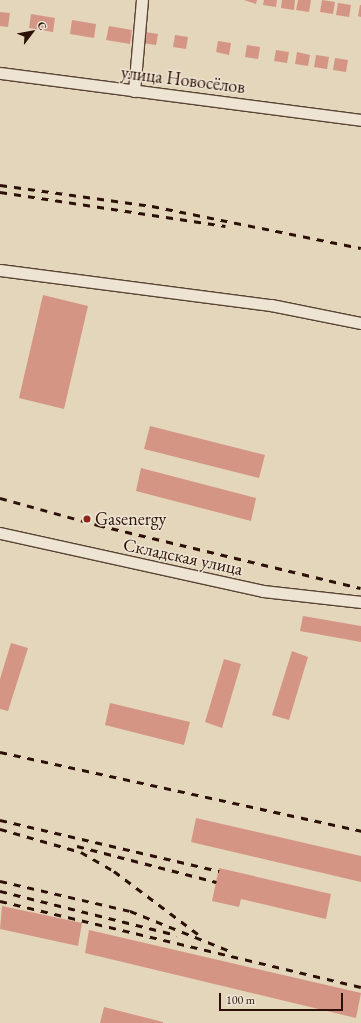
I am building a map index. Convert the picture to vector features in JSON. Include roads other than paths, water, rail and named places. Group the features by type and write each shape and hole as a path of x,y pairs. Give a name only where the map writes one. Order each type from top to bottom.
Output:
{"street":[{"path":"134,91 142,0"},
{"name":"улица Новосёлов","path":"0,74 361,120"},
{"path":"0,270 271,306 361,323"},
{"name":"Складская улица","path":"0,533 255,590 361,602"}],"railway":[{"path":"0,185 152,206 361,248"},
{"path":"0,192 225,226"},
{"path":"0,498 98,525 361,588"},
{"path":"0,752 361,831"},
{"path":"0,820 219,871"},
{"path":"0,829 81,852 114,871 198,934"},
{"path":"77,846 216,882"},
{"path":"0,881 130,911 230,951"},
{"path":"0,891 177,935"},
{"path":"0,901 361,987"}],"place":[{"name":"Gasenergy","path":"87,519"}]}
